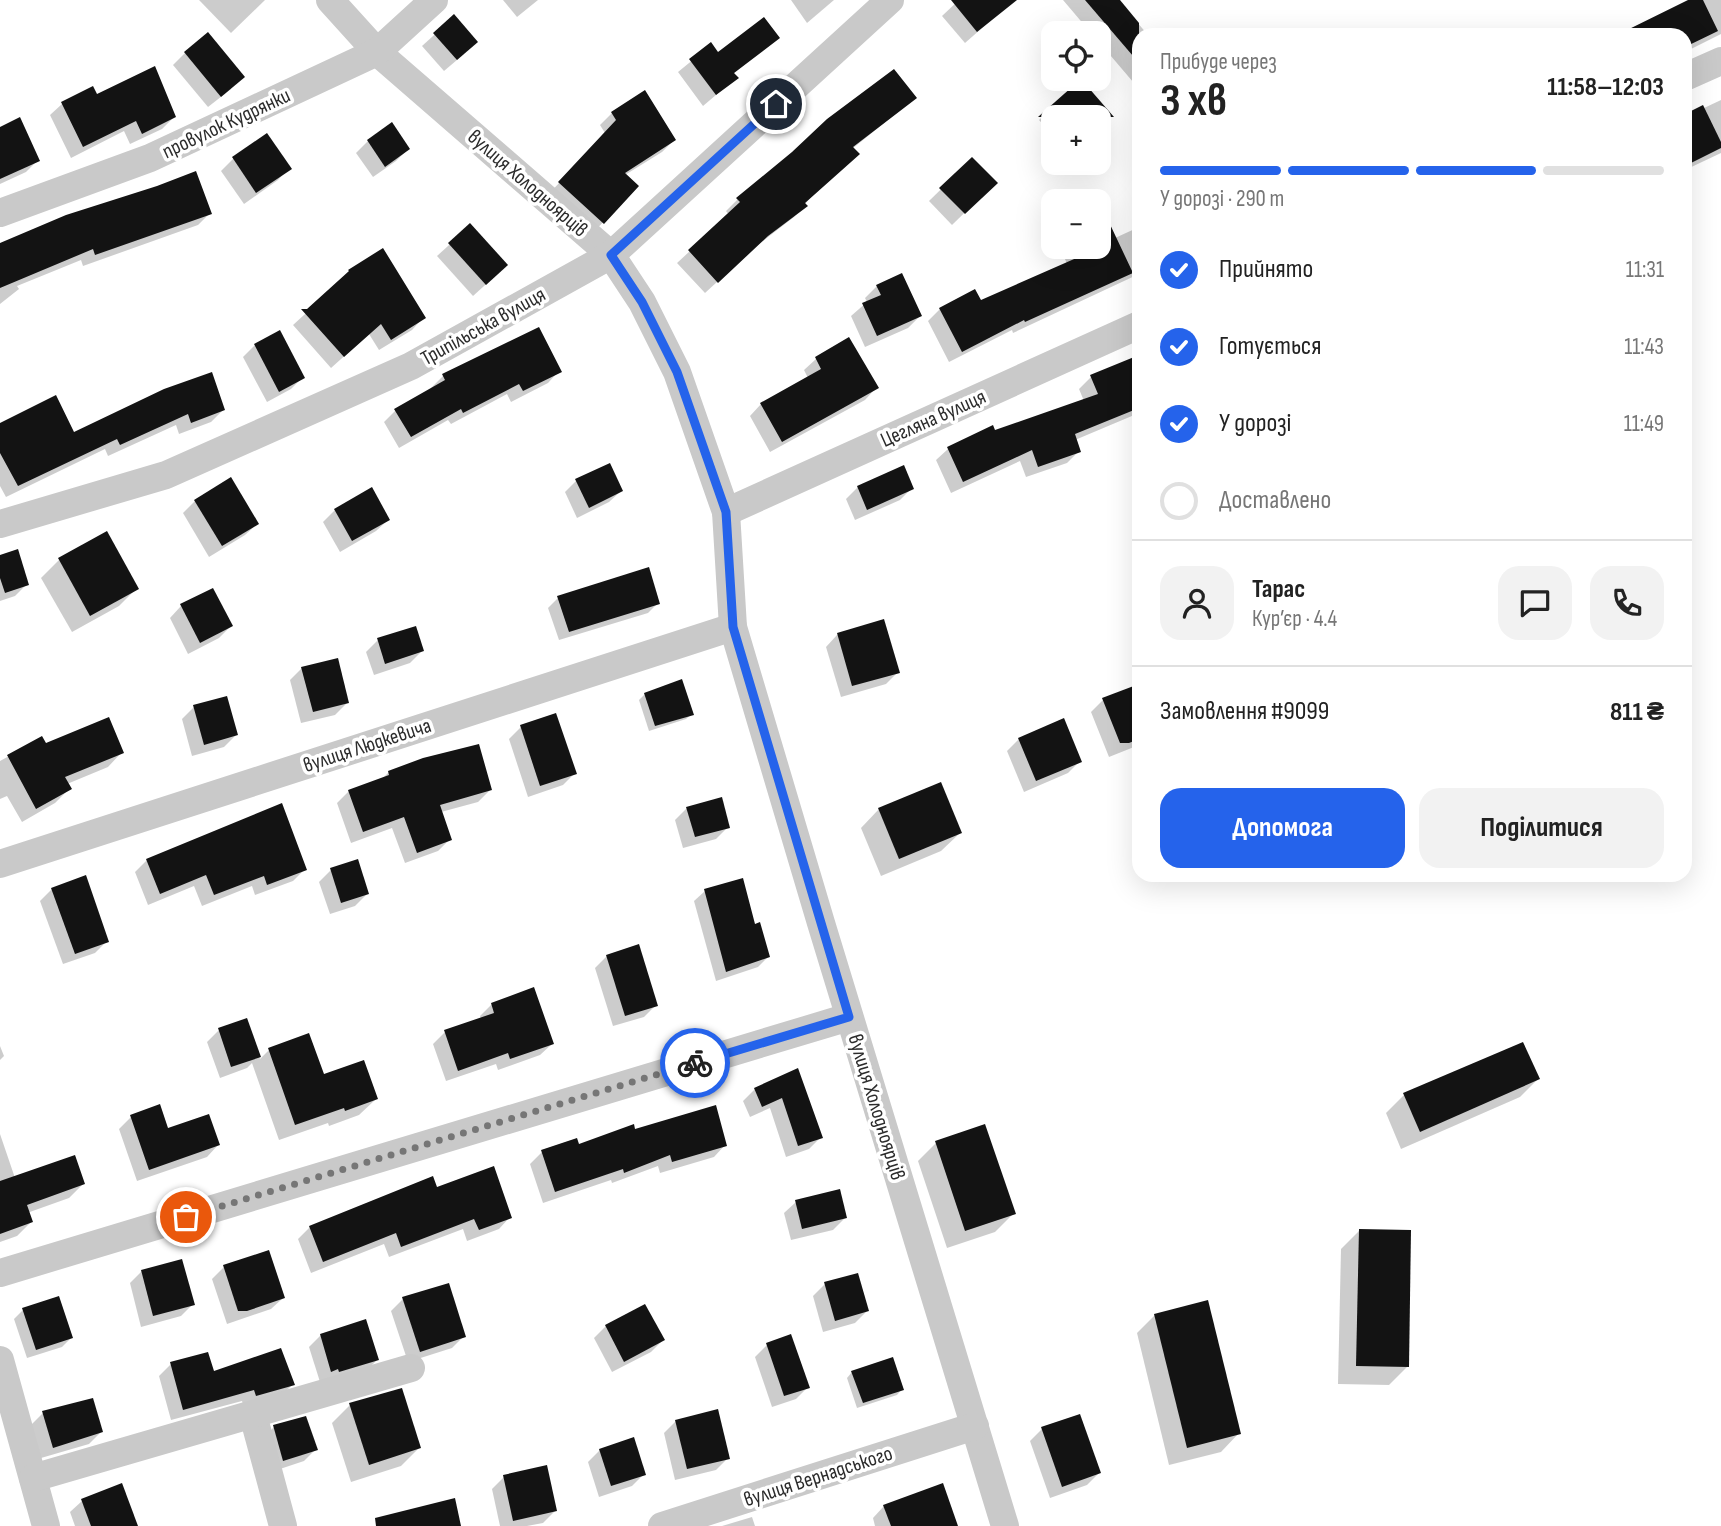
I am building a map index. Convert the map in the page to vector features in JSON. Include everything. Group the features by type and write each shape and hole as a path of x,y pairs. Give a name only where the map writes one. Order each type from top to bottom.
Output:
{"street":[{"name":"вулиця Холодноярців","path":"330,0 377,52 611,255 642,302 677,372 726,512 733,627 1005,1526"},
{"name":"провулок Кудрянки","path":"0,213 150,158 377,52 434,0"},
{"name":"Трипільська вулиця","path":"0,524 166,475 411,366 611,255 890,0"},
{"path":"1692,74 1721,61"},
{"name":"Цегляна вулиця","path":"726,512 1132,328"},
{"name":"вулиця Людкевича","path":"0,864 733,627"},
{"path":"0,1273 849,1017"},
{"path":"0,1360 46,1526"},
{"path":"33,1478 411,1367"},
{"path":"253,1415 282,1526"},
{"name":"вулиця Вернадського","path":"662,1526 975,1426"}],"building":[{"path":"951,0 1017,0 977,32"},
{"path":"1085,0 1120,0 1139,23 1139,28 1132,28 1132,55 1111,30 1111,21 1103,21"},
{"path":"1688,0 1703,0 1718,31 1692,44 1692,28 1631,28"},
{"path":"454,14 478,42 457,60 433,33"},
{"path":"764,17 780,38 734,73 739,78 716,95 689,59 711,42 718,52"},
{"path":"208,32 245,77 221,97 184,52"},
{"path":"155,66 176,117 142,134 136,121 83,147 61,102 93,86 97,94"},
{"path":"894,69 917,98 853,147 860,154 805,203 808,206 768,236 718,283 688,250 740,202 736,198 827,119"},
{"path":"645,90 676,140 625,173 639,186 604,224 558,182 616,120 611,112"},
{"path":"1067,91 1091,91 1104,105 1052,105"},
{"path":"1703,105 1721,142 1721,148 1692,162 1692,110"},
{"path":"20,117 40,161 0,179 0,127"},
{"path":"392,122 410,149 385,167 367,140"},
{"path":"267,133 292,169 256,193 232,157"},
{"path":"972,157 998,183 965,214 939,188"},
{"path":"196,171 212,214 95,255 93,249 0,288 0,243 66,215"},
{"path":"470,223 508,265 486,285 448,243"},
{"path":"1111,226 1132,271 1132,273 1025,322 1024,320 962,352 939,308 975,289 981,300 1074,259 1111,259"},
{"path":"383,248 426,318 391,340 381,324 344,357 301,309 307,309 348,270"},
{"path":"902,273 922,316 877,336 862,303 881,295 876,285"},
{"path":"539,327 562,372 523,391 519,384 463,413 461,409 411,437 394,409 445,380 442,374"},
{"path":"280,330 305,378 279,392 254,344"},
{"path":"849,337 879,388 782,442 760,403 821,369 815,357"},
{"path":"1132,358 1132,411 1075,434 1081,452 1038,467 1032,450 963,482 947,447 993,425 995,430 1098,394 1090,375"},
{"path":"212,372 225,410 191,423 188,414 120,445 117,439 18,486 0,453 0,423 56,395 74,432 164,389"},
{"path":"610,463 623,491 589,508 575,479"},
{"path":"904,465 914,489 867,510 857,486"},
{"path":"231,477 259,524 222,546 194,500"},
{"path":"372,487 390,520 352,541 334,509"},
{"path":"107,531 139,589 90,616 58,558"},
{"path":"18,549 29,585 5,593 0,578 0,555"},
{"path":"649,567 660,604 569,632 557,596"},
{"path":"213,588 233,626 200,643 180,604"},
{"path":"884,619 900,673 852,686 837,633"},
{"path":"416,626 424,651 385,664 377,638"},
{"path":"338,658 349,703 313,712 301,667"},
{"path":"682,679 694,715 655,726 644,693"},
{"path":"1132,687 1132,742 1120,743 1102,698"},
{"path":"227,696 238,735 204,745 193,705"},
{"path":"556,713 577,774 540,786 520,725"},
{"path":"109,717 124,753 65,777 72,789 36,809 7,755 42,736 46,743"},
{"path":"1064,718 1082,762 1036,781 1018,738"},
{"path":"479,744 492,790 440,805 452,840 417,853 404,817 363,832 348,790 389,775 388,771 423,758"},
{"path":"941,782 962,833 899,859 878,808"},
{"path":"722,797 730,828 695,837 686,807"},
{"path":"282,803 307,870 267,885 264,876 214,895 206,875 160,894 146,859"},
{"path":"358,859 369,894 341,903 330,868"},
{"path":"86,875 109,942 75,954 51,888"},
{"path":"743,878 755,924 760,922 770,957 726,972 704,889"},
{"path":"639,944 658,1006 625,1016 606,955"},
{"path":"534,987 554,1044 510,1059 508,1053 458,1071 444,1030 494,1013 491,1003"},
{"path":"247,1018 261,1057 231,1067 218,1028"},
{"path":"309,1033 324,1074 364,1060 378,1099 295,1125 268,1048"},
{"path":"1523,1042 1540,1079 1420,1132 1403,1093"},
{"path":"798,1068 823,1138 798,1146 782,1098 762,1107 754,1088"},
{"path":"160,1104 168,1128 209,1114 220,1145 149,1170 130,1115"},
{"path":"716,1105 727,1146 672,1162 670,1155 624,1173 623,1169 555,1192 541,1150 577,1138 579,1144 634,1124 635,1129"},
{"path":"985,1124 1016,1214 965,1231 935,1141"},
{"path":"75,1155 85,1184 27,1205 33,1222 0,1234 0,1181"},
{"path":"494,1166 512,1218 479,1230 474,1219 401,1247 396,1233 323,1262 309,1226 433,1176 437,1187"},
{"path":"840,1189 847,1218 802,1229 795,1200"},
{"path":"1359,1229 1411,1230 1409,1367 1356,1366"},
{"path":"269,1250 285,1298 247,1311 238,1311 223,1265"},
{"path":"182,1259 195,1305 153,1316 141,1270"},
{"path":"858,1273 869,1311 835,1321 824,1282"},
{"path":"449,1283 466,1337 420,1352 402,1297"},
{"path":"59,1296 73,1338 36,1350 22,1308"},
{"path":"1208,1300 1241,1434 1187,1448 1154,1314"},
{"path":"645,1304 665,1340 624,1362 605,1325"},
{"path":"366,1319 379,1360 331,1372 320,1334"},
{"path":"791,1334 810,1388 784,1396 766,1343"},
{"path":"281,1348 295,1385 256,1396 254,1390 183,1410 170,1362 208,1352 214,1371"},
{"path":"893,1357 904,1390 863,1403 851,1371"},
{"path":"402,1388 421,1448 369,1465 349,1403"},
{"path":"93,1398 103,1432 53,1448 42,1411"},
{"path":"718,1409 730,1459 687,1469 675,1420"},
{"path":"1080,1414 1101,1473 1062,1487 1041,1427"},
{"path":"306,1416 318,1450 283,1461 273,1425"},
{"path":"634,1437 646,1475 611,1486 599,1449"},
{"path":"547,1465 557,1511 513,1521 503,1475"},
{"path":"122,1483 138,1526 91,1526 81,1499"},
{"path":"943,1483 958,1526 891,1526 883,1505"},
{"path":"455,1498 461,1526 376,1526 375,1518"}],"way so far":[{"path":"186,1217 695,1063"}],"route":[{"path":"695,1063 849,1017 733,627 726,512 677,372 642,302 611,255 776,104"}]}
